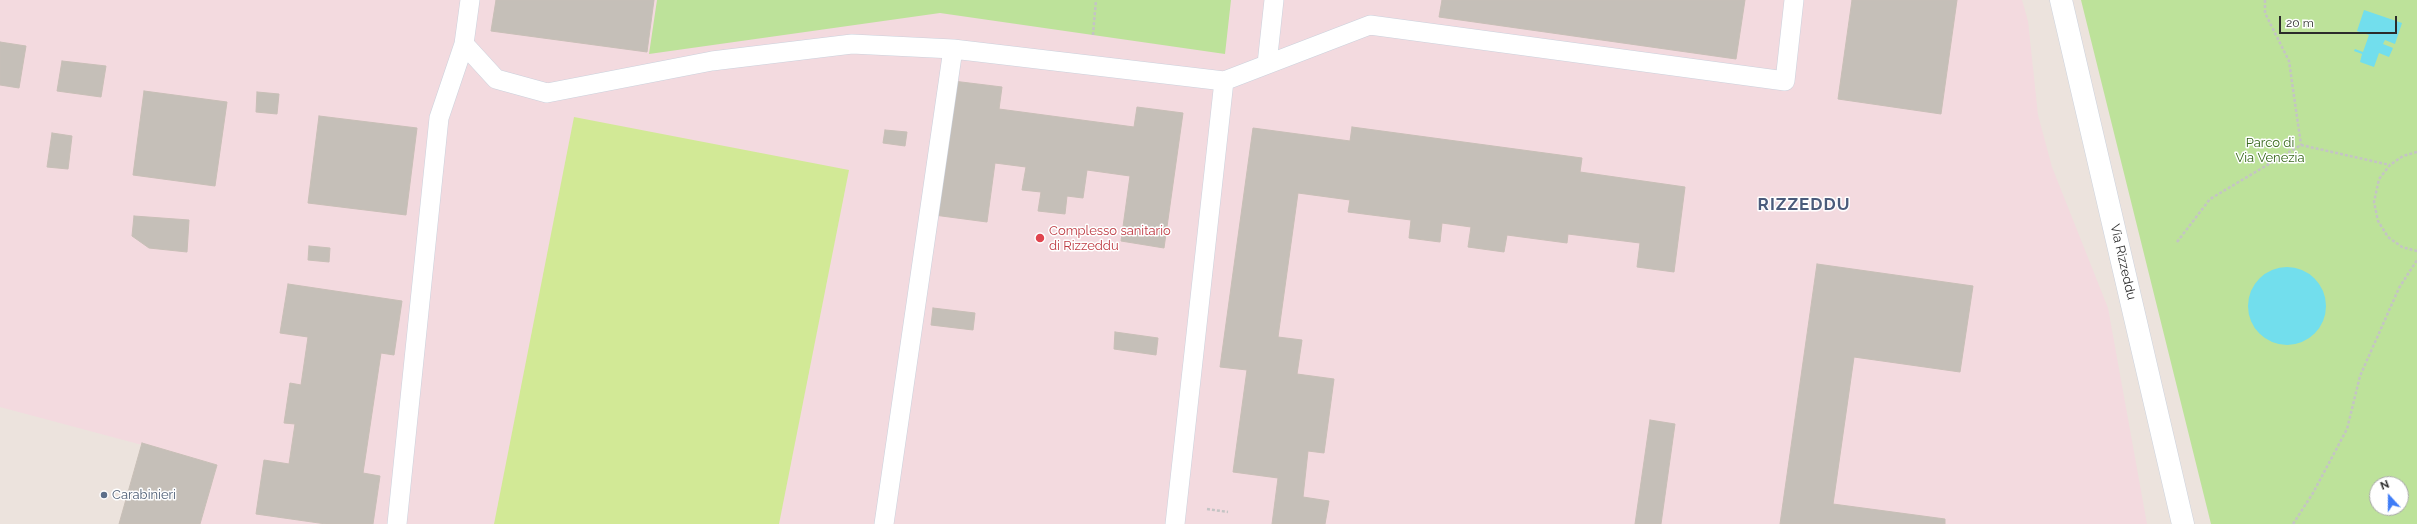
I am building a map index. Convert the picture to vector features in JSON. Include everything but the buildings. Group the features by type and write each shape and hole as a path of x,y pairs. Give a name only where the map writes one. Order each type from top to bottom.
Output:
{"street":[{"name":"Via Rizzeddu","path":"2062,0 2182,524"}],"lane":[{"path":"397,524 439,118 464,44 470,0"},
{"path":"1267,64 1274,0"},
{"path":"464,44 496,79 547,93 712,61 852,44 953,49 1224,81 1370,25 1785,81 1794,0"},
{"path":"884,524 953,49"},
{"path":"1175,524 1224,81"}],"path":[{"path":"2265,0 2265,13 2289,61 2301,145"},
{"path":"2177,242 2210,199 2301,145 2390,165"},
{"path":"2417,152 2403,156 2390,165 2379,179 2374,202 2378,221 2388,237 2402,247 2417,251"},
{"path":"2293,524 2313,493 2347,429 2360,376 2399,288 2417,260"}],"shaded area":[{"name":"Complesso sanitario di Rizzeddu","path":"0,0 2022,0 2028,21 2038,115 2052,167 2108,308 2147,524 200,524 217,465 0,407"}],"green space":[{"path":"657,0 1231,0 1225,54 940,13 649,54"},
{"name":"Parco di Via Venezia","path":"2081,0 2417,0 2417,524 2211,524"},
{"path":"574,117 849,170 779,524 494,524"}],"water":[{"path":"2364,10 2402,23 2395,44 2385,40 2383,44 2393,48 2389,57 2379,53 2374,67 2360,62 2362,54 2354,51 2355,49 2363,52 2369,35 2357,31"},
{"path":"2287,267 2302,270 2314,279 2323,291 2326,306 2323,321 2314,333 2302,342 2287,345 2272,342 2260,333 2251,321 2248,306 2251,291 2260,279 2272,270"}],"place":[{"name":"Complesso sanitario di Rizzeddu","path":"1040,238"},
{"name":"Carabinieri","path":"104,495"}],"district":[{"name":"RIZZEDDU","path":"1804,205"}]}
